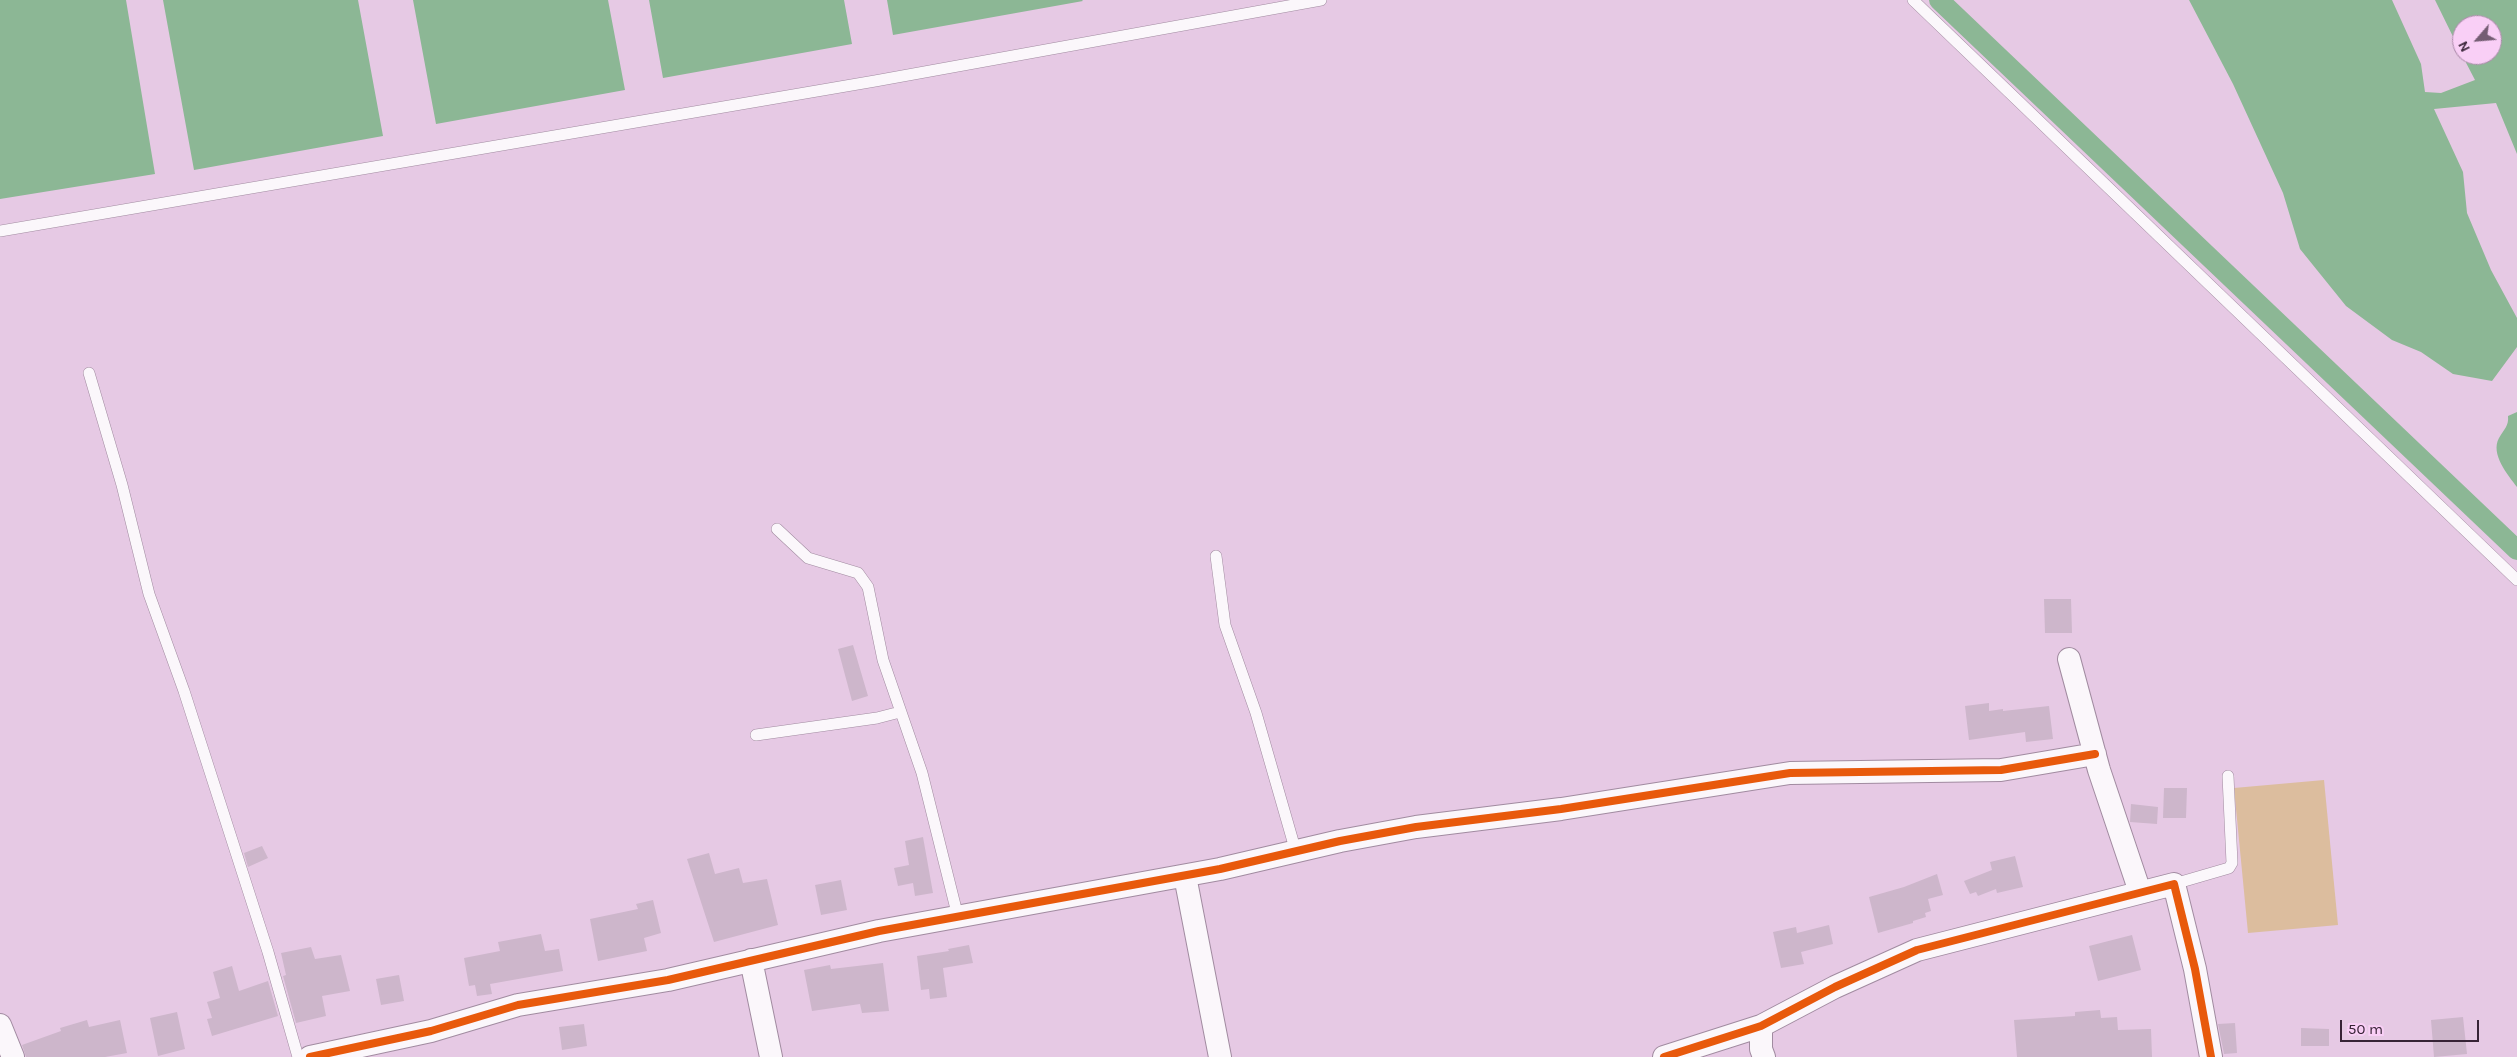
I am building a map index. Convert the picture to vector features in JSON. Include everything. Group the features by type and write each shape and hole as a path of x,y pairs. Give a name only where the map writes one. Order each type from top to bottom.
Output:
{"street":[{"path":"2069,660 2095,754 2140,892"},
{"path":"319,1056 431,1031 518,1005 668,980 879,931 1185,876 1416,827 1561,809 1790,773 2002,770 2095,754"},
{"path":"1185,876 1220,1057"},
{"path":"1664,1057 1760,1026 1836,986 1917,950 2174,884 2195,969 2211,1057"},
{"path":"751,960 771,1057"},
{"path":"0,1025 13,1057"},
{"path":"1760,1026 1761,1049 1764,1057"}],"lane":[{"path":"0,231 865,82 1321,0"},
{"path":"1913,0 2517,580"},
{"path":"89,372 122,485 149,594 184,691 262,934 298,1057"},
{"path":"777,529 808,558 858,573 868,586 883,660 922,773 958,917"},
{"path":"1216,556 1225,625 1256,713 1296,852"},
{"path":"756,735 877,718 900,712"},
{"path":"2174,884 2229,868 2232,863 2228,776"}],"shaded area":[{"path":"0,0 126,0 155,174 0,199"},
{"path":"163,0 358,0 383,136 194,170"},
{"path":"413,0 608,0 625,90 436,124"},
{"path":"649,0 844,0 852,44 663,78"},
{"path":"887,0 1082,0 1083,1 893,35"},
{"path":"2189,0 2392,0 2421,64 2425,92 2441,93 2475,80 2467,65 2502,65 2502,15 2452,15 2452,35 2435,0 2517,0 2517,154 2496,103 2434,109 2463,172 2467,213 2491,270 2517,318 2517,347 2492,381 2453,374 2421,352 2392,340 2346,306 2300,249 2283,193 2233,84"},
{"path":"2517,412 2517,487 2501,464 2498,457 2497,444 2507,425 2508,416"},
{"path":"2324,780 2338,925 2248,933 2234,788"}],"building":[{"path":"2044,599 2071,599 2072,633 2045,633"},
{"path":"853,645 868,696 852,701 838,649"},
{"path":"1989,703 1989,711 2049,706 2053,739 2026,742 2025,732 1969,740 1965,706"},
{"path":"2164,788 2187,788 2186,818 2163,818"},
{"path":"2131,804 2158,807 2157,824 2130,822"},
{"path":"923,837 933,893 915,896 913,883 898,886 894,868 909,865 905,841"},
{"path":"262,846 268,858 248,867 244,853"},
{"path":"709,853 715,874 739,868 743,883 767,879 778,925 714,942 687,859"},
{"path":"2015,856 2023,887 1997,893 1996,889 1978,896 1976,892 1970,894 1964,881 1992,870 1990,862"},
{"path":"1937,874 1943,895 1928,899 1931,911 1925,913 1926,917 1913,921 1913,923 1878,933 1869,897 1904,887"},
{"path":"841,880 847,910 821,915 815,885"},
{"path":"653,900 661,933 644,938 647,951 598,961 590,919 638,909 636,904"},
{"path":"1829,925 1833,944 1801,952 1804,964 1781,968 1773,932 1796,927 1797,933"},
{"path":"541,934 545,951 559,949 563,971 490,984 492,994 477,996 475,985 469,986 464,958 500,951 498,942"},
{"path":"2132,935 2141,970 2098,981 2089,946"},
{"path":"969,945 973,963 943,968 947,997 930,999 929,989 921,990 917,956 949,951 948,949"},
{"path":"311,947 315,959 341,955 350,991 322,996 326,1016 296,1023 283,976 286,975 281,953"},
{"path":"883,963 889,1011 862,1013 860,1004 812,1011 804,970 830,965 831,969"},
{"path":"232,966 239,991 268,981 278,1016 212,1036 207,1019 212,1018 207,1002 220,998 213,972"},
{"path":"399,975 404,1001 381,1005 376,979"},
{"path":"2100,1010 2101,1018 2117,1017 2118,1030 2151,1029 2152,1057 2017,1057 2014,1020 2075,1016 2075,1012"},
{"path":"177,1012 185,1049 158,1056 150,1018"},
{"path":"2463,1017 2467,1054 2434,1057 2431,1020"},
{"path":"87,1020 89,1027 120,1020 127,1053 105,1057 26,1057 22,1045 61,1031 60,1028"},
{"path":"2235,1023 2237,1053 2224,1054 2218,1024"},
{"path":"584,1024 587,1046 562,1050 559,1027"},
{"path":"2301,1028 2329,1029 2329,1046 2301,1046"}],"waterway":[{"path":"1939,0 2517,550"}],"cycle path":[{"path":"310,1057 431,1031 518,1005 668,980 879,931 1220,869 1340,841 1416,827 1561,809 1790,773 2001,770 2095,754"},
{"path":"1664,1057 1761,1026 1835,987 1917,950 2174,884 2195,969 2211,1057"}]}
